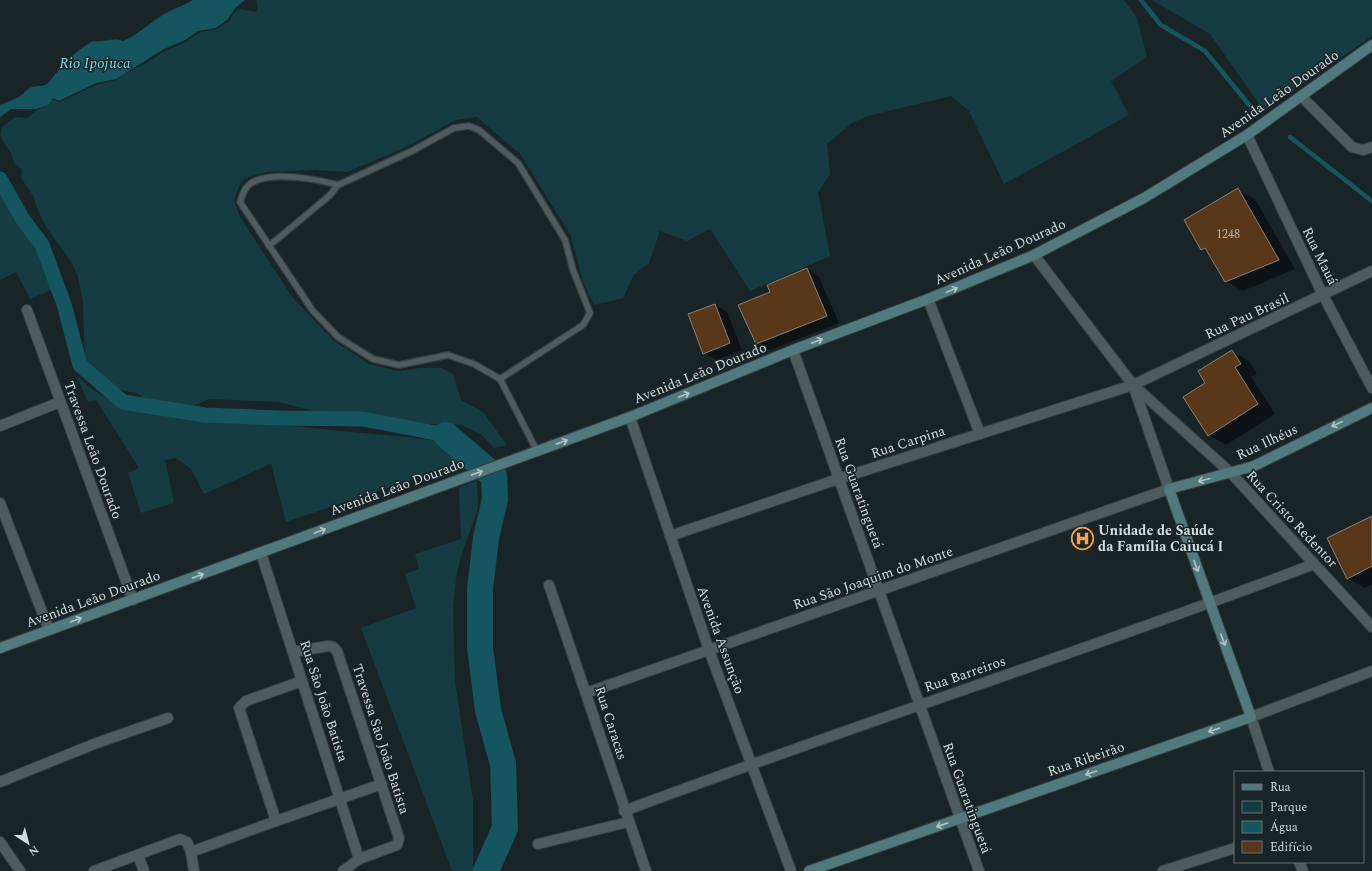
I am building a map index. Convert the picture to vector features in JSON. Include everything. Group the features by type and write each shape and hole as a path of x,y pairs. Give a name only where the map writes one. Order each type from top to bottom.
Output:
{"main road":[{"name":"Avenida Leão Dourado","path":"0,648 630,417 793,350 928,299 1034,255 1144,198 1246,136 1372,46"},
{"name":"Rua Ilhéus","path":"1168,489 1254,466 1372,408"},
{"path":"1168,489 1251,717"},
{"name":"Rua Ribeirão","path":"809,871 1251,717"}],"street":[{"path":"1302,96 1352,147 1363,150 1372,147"},
{"name":"Rua Mauá","path":"1246,136 1323,295 1372,388"},
{"path":"1034,255 1133,385 1168,489"},
{"name":"Rua Pau Brasil","path":"1133,385 1372,271"},
{"path":"928,299 980,434"},
{"name":"Travessa Leão Dourado","path":"27,310 133,600"},
{"name":"Rua Guaratinguetá","path":"793,350 838,479 880,591 918,705 961,818 979,871"},
{"name":"Rua Carpina","path":"670,536 838,479 1133,385"},
{"name":"Rua Cristo Redentor","path":"1133,385 1231,473 1372,627"},
{"path":"0,426 60,402"},
{"name":"Avenida Assunção","path":"630,417 708,650 791,871"},
{"name":"Rua São Joaquim do Monte","path":"586,693 1168,489"},
{"path":"0,503 49,630"},
{"name":"Rua São João Batista","path":"261,553 360,859"},
{"name":"Rua Barreiros","path":"624,811 751,763 1209,604 1314,564"},
{"name":"Rua Caracas","path":"549,585 624,811 646,871"},
{"name":"Travessa São João Batista","path":"293,652 328,646 333,647 339,657 382,784 399,842 393,847 360,859"},
{"name":"Rua Ribeirão","path":"1251,717 1372,671"},
{"path":"276,821 238,708 246,701 302,681"},
{"path":"1251,717 1269,771"},
{"path":"0,782 73,752 168,718"},
{"path":"191,852 340,797 382,784"},
{"path":"538,844 628,822"},
{"path":"94,871 180,839 187,842 191,852 194,871"},
{"path":"0,842 20,871"},
{"path":"1163,871 1234,848"},
{"path":"138,855 144,871"},
{"path":"343,871 360,859"}],"lane":[{"path":"269,246 329,196 338,185 412,151 454,128 469,126 479,130 518,163 565,240 573,270 590,313 583,324 500,379"},
{"path":"338,185 317,179 271,177 252,182 244,189 240,202 313,312 338,337 373,359 399,365 448,355 474,364 500,379 537,451"}],"green space":[{"path":"256,0 1124,0 1137,18 1147,57 1111,81 1129,115 1004,184 969,111 951,96 868,116 852,123 827,144 830,174 818,192 830,256 750,291 710,229 687,241 660,231 649,263 634,275 623,298 594,305 583,282 571,236 520,154 477,117 456,120 404,148 347,172 316,170 267,172 245,178 240,184 234,200 240,217 293,298 334,341 369,364 398,371 420,368 442,368 453,374 461,400 483,412 507,445 494,448 481,434 461,425 399,423 373,417 345,416 313,411 278,402 209,399 190,407 150,401 136,393 111,388 95,375 85,359 83,303 78,276 70,260 46,227 36,206 34,197 21,178 22,170 14,163 12,155 0,134 2,127 15,117 27,118 37,110 50,105 53,99 59,102 96,85 116,80 165,51 186,42 198,33 217,29 229,21 235,12 240,9 256,12 258,7"},
{"path":"1152,0 1372,0 1372,36 1264,111 1210,34"},
{"path":"0,190 38,247 54,289 30,299 16,272 0,280"},
{"path":"76,375 89,387 124,409 200,421 269,424 443,442 464,462 286,522 271,464 204,494 191,469 176,458 165,460 174,503 141,513 128,473 139,468 96,400 88,402"},
{"path":"477,480 478,509 461,556 456,579 453,609 455,682 473,800 473,871 452,871 361,628 416,608 405,574 419,569 415,554 461,539 459,488"}],"water":[{"name":"Rio Ipojuca","path":"193,0 245,0 235,8 228,19 216,28 198,31 185,40 164,49 116,79 96,83 59,101 53,98 49,105 36,109 11,109 0,117 0,105 18,97 34,86 43,86 47,84 69,59 86,45 93,41 123,41 130,38 164,14"}],"building":[{"path":"1238,188 1279,260 1225,282 1205,248 1201,250 1184,220"},
{"path":"807,268 827,316 756,344 738,305 770,292 767,285"},
{"path":"715,304 730,343 703,354 688,314"},
{"path":"1232,350 1241,364 1235,367 1258,404 1208,436 1183,397 1205,383 1198,371"},
{"path":"1372,516 1372,566 1347,579 1327,538"}],"waterway":[{"path":"1141,0 1161,25 1205,51 1255,112"},
{"path":"1290,137 1372,201"},
{"path":"0,179 22,218 42,245 64,304 80,365 123,402 205,415 363,419 446,435"},
{"path":"446,435 494,476 495,499 486,538 480,589 480,647 488,710 503,764 505,828 486,871"}],"place":[{"name":"Unidade de Saúde da Família Caiucá I","path":"1083,538"}]}
